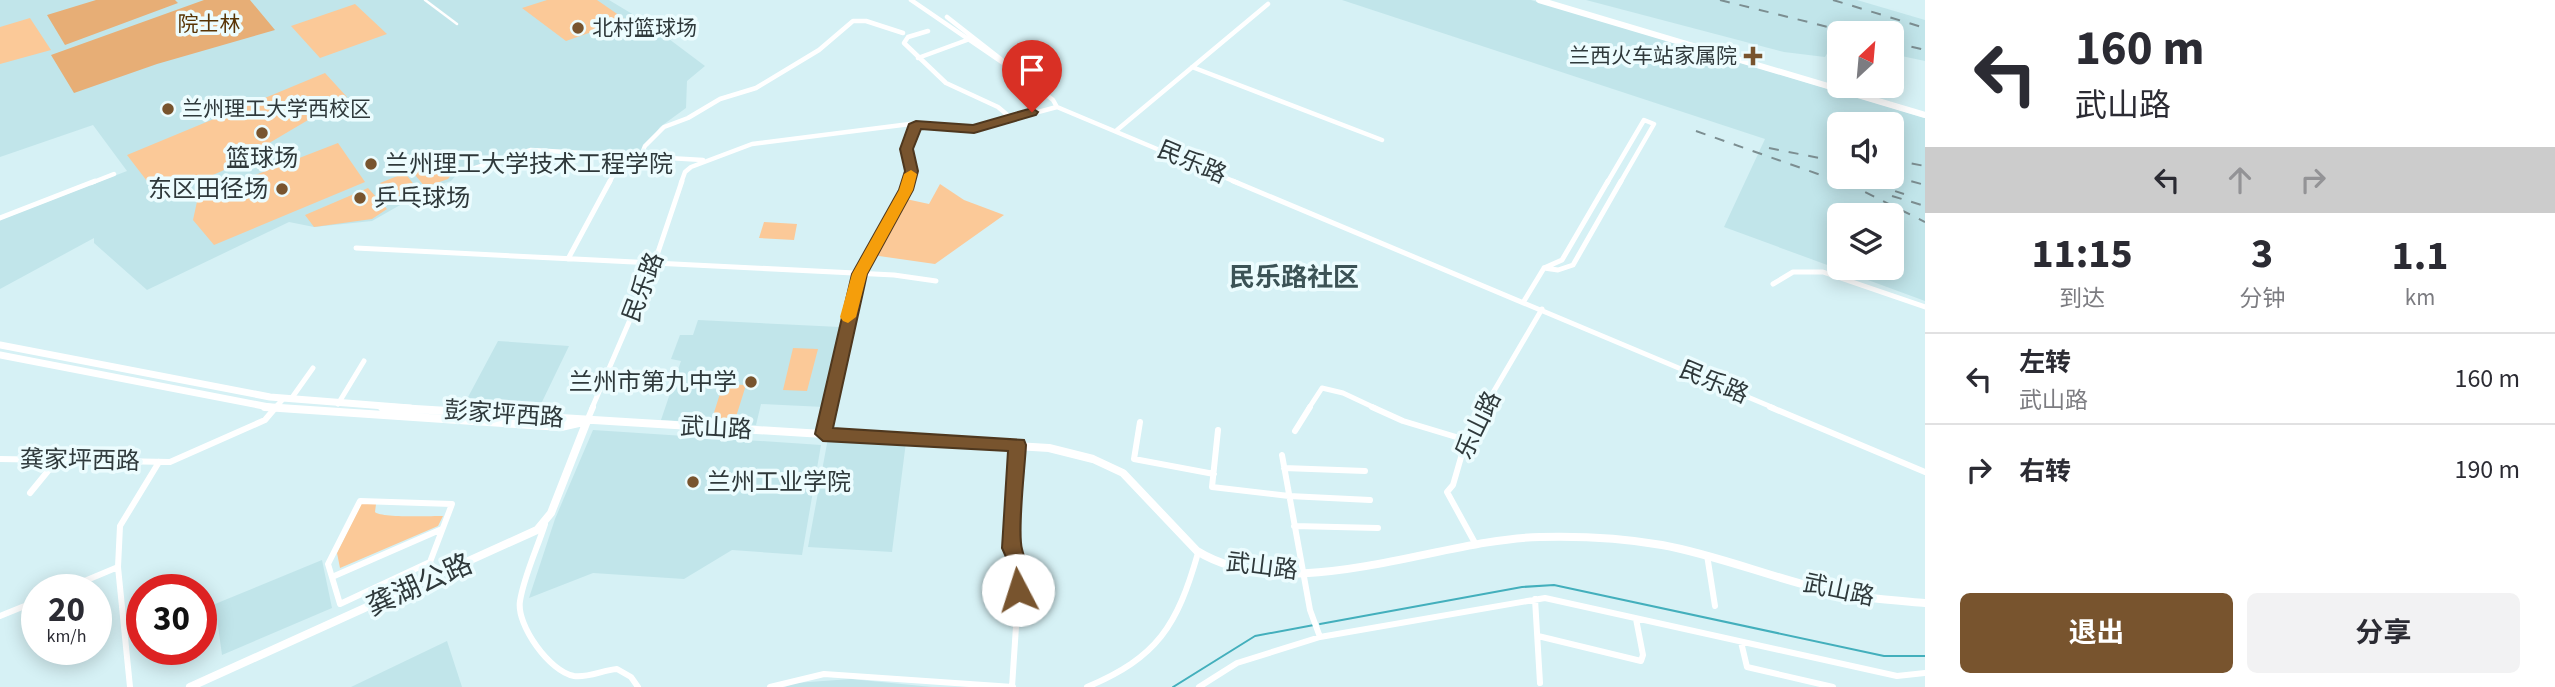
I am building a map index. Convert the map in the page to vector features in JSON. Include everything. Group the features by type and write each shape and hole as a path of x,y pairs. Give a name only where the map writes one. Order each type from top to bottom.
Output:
{"highway":[{"path":"1539,0 1925,114"},
{"path":"1548,0 1925,114"}],"main road":[{"name":"彭家坪西路","path":"0,345 287,399 587,421"},
{"name":"彭家坪西路","path":"0,355 277,409 561,427 587,421"},
{"name":"武山路","path":"587,421 1017,445 1070,452 1119,471 1146,493 1198,553 1220,563 1249,569 1302,571 1367,568 1475,543 1539,537 1631,541 1707,555 1824,590 1866,598 1925,603"},
{"path":"545,523 587,421"},
{"name":"龚湖公路","path":"190,687 537,530 545,523"}],"street":[{"path":"425,0 457,24"},
{"path":"911,0 999,62 1013,68"},
{"path":"1117,130 1268,4"},
{"path":"947,17 1053,100 1057,107"},
{"path":"641,156 645,146 664,127 688,118 720,99 756,88 819,50 853,21 866,21 903,33"},
{"path":"928,31 904,40 918,58 946,83 998,107 1011,118"},
{"path":"918,58 968,40"},
{"path":"1192,67 1382,140"},
{"name":"民乐路","path":"587,421 654,264 685,172 707,160 752,144 916,124 974,129 1057,107 1925,472"},
{"path":"1524,302 1544,268 1562,260 1644,120 1654,124 1573,265 1558,270 1544,268"},
{"path":"823,434 859,274 906,190 911,171 906,149 916,124"},
{"path":"468,170 531,150 707,160"},
{"path":"568,258 624,155"},
{"path":"0,218 114,174"},
{"path":"1609,179 1619,183"},
{"path":"356,248 859,274 936,281"},
{"path":"1773,284 1793,272 1823,272 1925,307"},
{"name":"乐山路","path":"1475,543 1447,492 1453,485 1466,440 1542,309"},
{"path":"338,404 365,361"},
{"name":"龚家坪西路","path":"0,458 159,462 187,457 265,420 313,368"},
{"path":"1295,431 1322,388 1335,388 1403,421 1432,426 1466,440"},
{"path":"1140,422 1134,459 1214,474"},
{"path":"1218,430 1212,487 1289,496 1370,500"},
{"path":"770,687 797,678 824,674 1013,687 1020,566 1012,548 1017,445"},
{"path":"1282,456 1302,571 1318,634"},
{"path":"30,493 57,460"},
{"name":"龚家坪西路","path":"130,687 118,567 120,526 159,462"},
{"path":"1284,468 1365,471"},
{"path":"430,562 340,604 328,564 360,501 452,504 430,562 436,576"},
{"path":"545,523 519,604 543,654 551,664 575,676 614,668 624,671 638,687"},
{"path":"1294,526 1378,528"},
{"path":"332,577 442,528"},
{"path":"1087,687 1131,668 1148,656 1172,627 1185,603 1198,553"},
{"path":"1707,555 1715,606"},
{"path":"101,574 118,567"},
{"path":"1199,687 1237,663 1318,634 1545,598 1897,676 1925,673"},
{"path":"1535,599 1540,683"},
{"path":"0,616 21,607"},
{"path":"1538,636 1641,661 1643,655 1636,619"},
{"path":"1741,642 1747,667 1833,687"}],"shaded area":[{"path":"0,0 609,0 649,24 705,66 687,81 686,108 660,127 648,144 645,155 538,150 459,172 451,181 430,188 372,221 314,227 289,222 147,290 94,243 94,238 0,289 0,220 127,171 93,125 0,157"},
{"name":"北村篮球场","path":"547,0 597,0 626,20 566,41 522,8"},
{"path":"1342,0 1531,0 1827,89 1827,98 1858,98 1925,118 1925,301 1868,280 1904,280 1904,203 1827,203 1827,265 1724,227 1765,139"},
{"path":"1586,0 1857,0 1925,20 1925,61 1904,57 1904,21 1827,21 1825,57 1784,52"},
{"path":"355,4 387,34 320,58 291,26"},
{"path":"30,18 51,50 0,64 0,27"},
{"path":"325,73 347,97 222,171 160,198 127,155"},
{"name":"东区田径场","path":"338,143 365,182 214,245 193,220 198,197"},
{"path":"447,155 455,170 448,179 425,187 411,170"},
{"path":"405,173 419,191 398,203 380,183"},
{"path":"940,184 964,200 1004,215 935,264 872,255 906,199 929,204"},
{"name":"乒乓球场","path":"368,188 387,209 372,219 314,227 305,215"},
{"path":"764,222 797,224 794,240 759,238"},
{"name":"兰州市第九中学","path":"698,320 840,327 824,407 761,404 756,425 661,420 681,361 671,359 680,335 693,335"},
{"path":"498,341 569,346 541,404 467,399"},
{"path":"793,348 818,349 807,391 783,390"},
{"path":"723,384 746,385 735,420 712,419"},
{"name":"兰州工业学院","path":"593,430 821,445 802,555 732,550 684,579 593,573 529,598 555,519"},
{"path":"828,438 906,442 892,552 808,547"},
{"path":"361,504 376,504 375,512 379,514 443,516 438,526 340,568 337,553"},
{"path":"322,560 332,608 222,655 217,603"},
{"path":"447,641 462,687 351,687"},
{"path":"851,679 932,687 785,687 795,683"}],"green space":[{"path":"96,0 175,0 178,3 65,45 47,15"},
{"name":"院士林","path":"204,0 250,0 275,30 157,64 74,93 51,55"}],"waterway":[{"path":"1320,624 1522,587 1554,585 1884,656 1925,656"},
{"path":"1173,687 1255,636 1314,625"}],"railway":[{"path":"1720,0 1827,27"},
{"path":"1833,0 1925,28"},
{"path":"1904,45 1925,50"},
{"path":"1696,131 1855,187 1925,222"},
{"path":"1769,148 1827,160"},
{"path":"1904,162 1925,166"},
{"path":"1904,179 1925,185"},
{"path":"1888,189 1904,194"},
{"path":"1892,196 1925,206"}],"slow traffic":[{"path":"848,317 859,274 906,190 911,174"}],"place":[{"name":"北村篮球场","path":"578,28"},
{"name":"兰西火车站家属院","path":"1753,56"},
{"name":"兰州理工大学西校区","path":"168,109"},
{"name":"篮球场","path":"262,133"},
{"name":"兰州理工大学技术工程学院","path":"371,164"},
{"name":"东区田径场","path":"282,189"},
{"name":"乒乓球场","path":"360,198"},
{"name":"兰州市第九中学","path":"751,382"},
{"name":"兰州工业学院","path":"693,482"}],"district":[{"name":"民乐路社区","path":"1294,277"}],"route":[{"path":"1018,590 1020,566 1012,548 1017,445 823,434 859,274 910,180 910,163 906,149 916,124 965,130 988,126 1032,112"}]}
